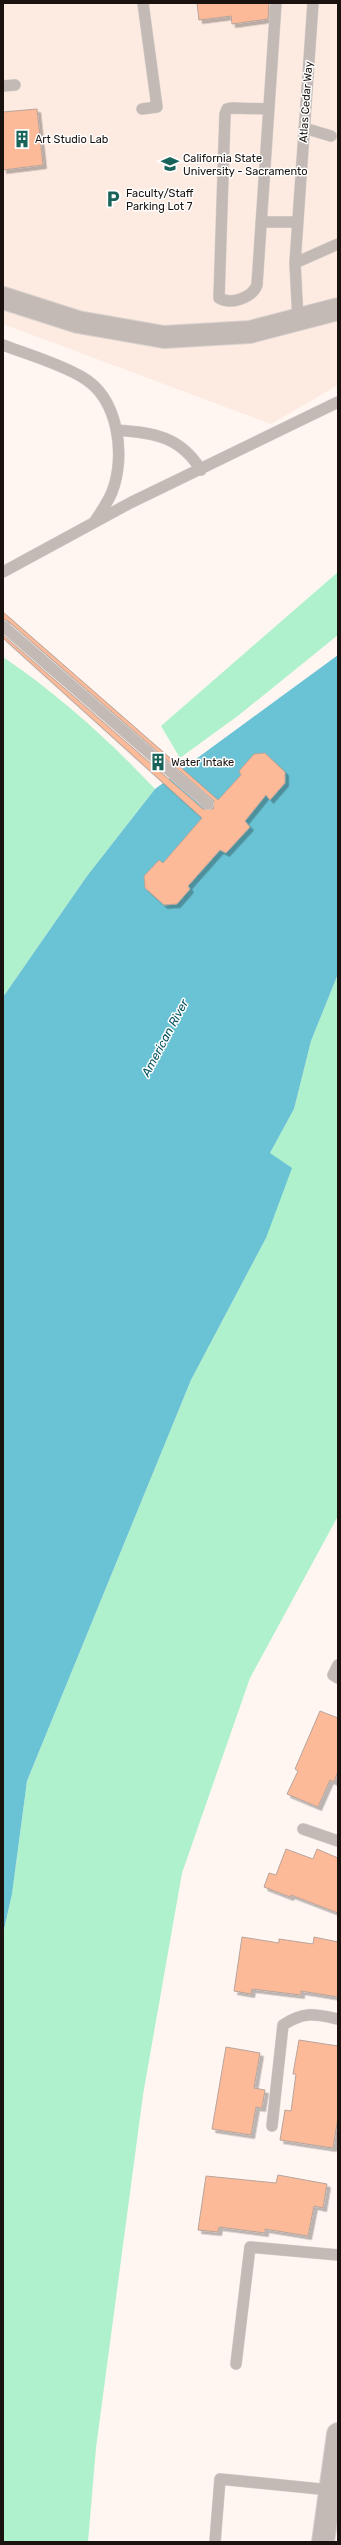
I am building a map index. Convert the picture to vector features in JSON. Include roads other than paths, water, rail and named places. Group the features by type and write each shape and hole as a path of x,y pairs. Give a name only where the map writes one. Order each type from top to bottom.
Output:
{"street":[{"path":"3,298 78,322 164,337 250,332 338,309"},
{"path":"323,2542 338,2434"}],"lane":[{"path":"142,109 157,106 143,3"},
{"path":"269,108 232,108 227,109 225,114 219,298 223,300 248,297 254,292 257,285 261,222 269,108 276,3"},
{"name":"Atlas Cedar Way","path":"298,320 295,263 313,3"},
{"path":"3,86 15,85"},
{"path":"304,128 331,136"},
{"path":"261,222 298,222"},
{"path":"295,263 338,244"},
{"path":"3,345 84,378 98,392 110,410 117,430 119,467 112,493 94,522"},
{"path":"3,572 94,522 338,402"},
{"path":"117,430 153,432 172,441 191,454 201,470"},
{"path":"3,626 208,804"},
{"path":"338,1665 333,1676 338,1678"},
{"path":"303,1828 338,1841"},
{"path":"272,2126 283,2025 298,2015 313,2014 338,2019"},
{"path":"236,2364 250,2247 338,2255"},
{"path":"216,2542 220,2479 330,2490"}],"water":[{"name":"American River","path":"338,655 338,974 311,1041 294,1109 270,1153 292,1168 266,1238 191,1380 27,1781 12,1894 3,1934 3,997 87,876 155,789"}],"place":[{"name":"Art Studio Lab","path":"22,139"},
{"name":"California State University - Sacramento","path":"170,164"},
{"name":"Faculty/Staff Parking Lot 7","path":"113,199"},
{"name":"Water Intake","path":"158,762"}]}
